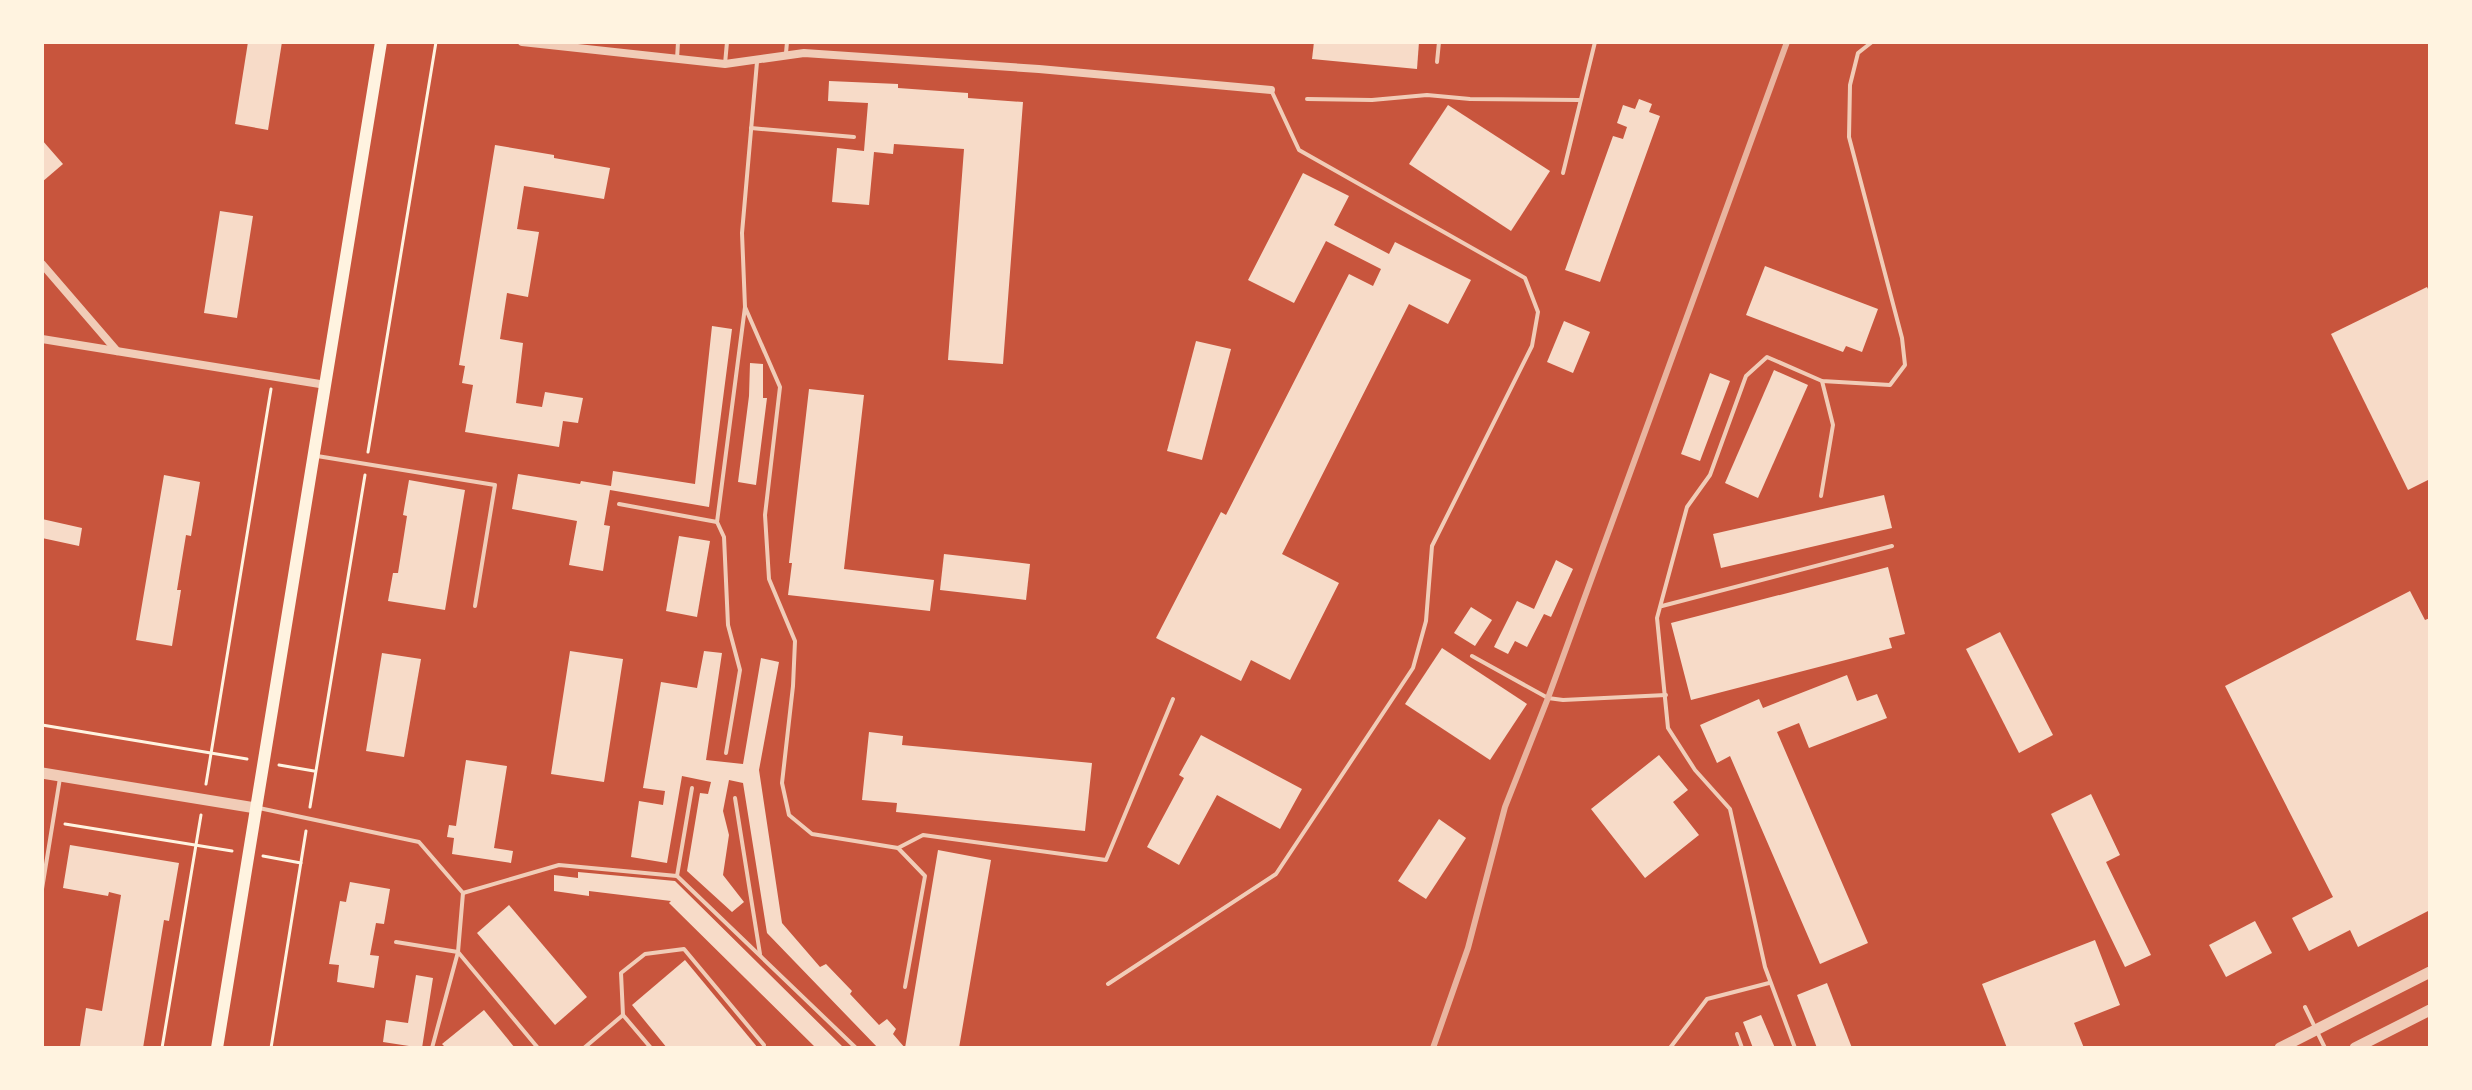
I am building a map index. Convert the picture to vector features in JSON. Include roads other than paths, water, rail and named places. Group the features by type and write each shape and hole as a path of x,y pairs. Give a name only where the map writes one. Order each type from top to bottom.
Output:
{"main road":[{"path":"222,1047 256,808 381,42"}],"street":[{"path":"522,42 580,45 725,64 804,53 1271,90"},
{"path":"42,264 117,352"},
{"path":"42,339 326,385"},
{"path":"42,773 256,808"},
{"path":"2280,1048 2430,972"},
{"path":"2355,1048 2430,1010"}],"lane":[{"path":"677,59 678,42"},
{"path":"725,64 727,42"},
{"path":"786,55 787,42"},
{"path":"1437,62 1439,42"},
{"path":"1563,173 1595,42"},
{"path":"1795,1048 1770,983 1730,809 1695,770 1668,728 1657,618 1687,507 1710,475 1746,376 1767,357 1822,381 1890,385 1905,365 1902,338 1849,137 1850,85 1858,53 1872,42"},
{"path":"726,753 740,670 728,625 724,537 717,522 745,307 742,233 757,59"},
{"path":"1108,984 1276,874 1413,668 1426,621 1432,546 1532,346 1538,312 1525,278 1299,150 1271,90"},
{"path":"1307,99 1372,100 1427,95 1470,99 1579,100"},
{"path":"751,128 854,137"},
{"path":"745,307 780,387 765,515 769,579 795,641 782,783 789,815 812,834 898,848 923,835 1106,860 1173,699"},
{"path":"1821,496 1833,425 1822,381"},
{"path":"314,455 495,485 475,606"},
{"path":"619,504 717,522"},
{"path":"1660,607 1892,546"},
{"path":"1472,656 1548,698 1666,695"},
{"path":"42,889 60,776"},
{"path":"677,876 692,788"},
{"path":"735,798 761,956"},
{"path":"256,808 419,842 463,893 458,952 432,1048"},
{"path":"898,848 925,876 905,987"},
{"path":"463,893 559,865 677,876 856,1048"},
{"path":"396,942 458,952 538,1048"},
{"path":"651,1048 623,1015 621,973 645,954 684,949 764,1045"},
{"path":"1670,1048 1707,999 1770,983"},
{"path":"2305,1007 2325,1048"},
{"path":"584,1048 623,1015"},
{"path":"1737,1034 1742,1048"}],"railway":[{"path":"1433,1048 1468,948 1505,807 1548,698 1787,42"}]}
